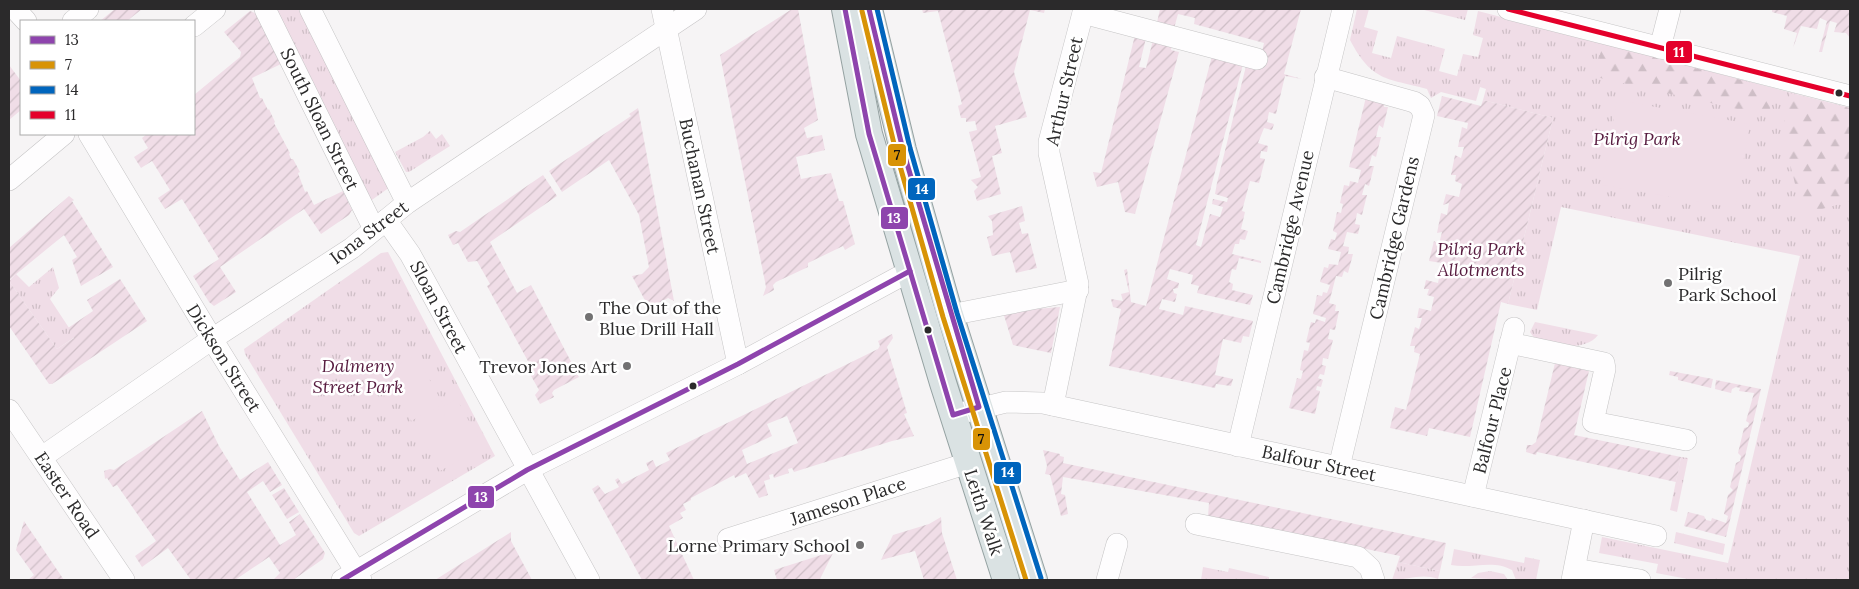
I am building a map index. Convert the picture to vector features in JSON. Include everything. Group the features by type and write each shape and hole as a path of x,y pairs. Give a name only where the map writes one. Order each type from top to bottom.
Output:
{"main road":[{"name":"Leith Walk","path":"845,9 869,134 953,415 1006,580"},
{"name":"Leith Walk","path":"869,9 903,150 950,315 1034,580"}],"street":[{"path":"15,9 25,20"},
{"path":"74,20 88,9"},
{"path":"195,25 215,9"},
{"name":"South Sloan Street","path":"265,9 380,224"},
{"path":"310,9 407,203"},
{"name":"Iona Street","path":"42,458 212,339 352,248 407,203 664,18 696,9"},
{"name":"Cambridge Avenue","path":"1238,446 1325,77 1343,9"},
{"path":"1508,9 1850,96"},
{"path":"1660,48 1670,9"},
{"path":"1084,11 1257,59"},
{"name":"Arthur Street","path":"1053,406 1078,290 1078,279 1049,148 1084,11"},
{"name":"Buchanan Street","path":"664,18 738,364"},
{"name":"Cambridge Gardens","path":"1325,77 1414,102 1420,106 1424,114 1339,467"},
{"path":"9,180 63,135"},
{"name":"Dickson Street","path":"90,135 353,577"},
{"name":"Sloan Street","path":"380,224 410,254 589,580"},
{"path":"353,577 527,470 738,364 910,271"},
{"path":"950,315 983,307 1078,290"},
{"name":"Balfour Place","path":"1474,496 1512,335 1604,363 1605,369 1592,422 1686,440"},
{"name":"Balfour Street","path":"953,415 979,407 1020,401 1053,406 1656,536"},
{"name":"Easter Road","path":"9,410 124,580"},
{"name":"Jameson Place","path":"728,539 968,463"},
{"path":"1584,520 1573,575 1640,580"},
{"path":"1196,524 1358,557 1370,568 1374,580"},
{"path":"1107,580 1117,544"}],"green space":[{"path":"115,9 142,9 128,20 101,20"},
{"path":"273,9 302,9 390,187 369,202"},
{"path":"792,9 798,9 818,120 804,128 807,138 822,135 825,150 796,157 801,179 831,173 839,201 843,201 855,244 845,250 843,246 808,263 808,267 776,282 773,285 774,290 763,296 766,287 720,55"},
{"path":"922,9 1045,9 1044,13 1030,10 1014,72 1027,117 995,126 1002,153 992,156 1001,194 977,201 974,191 978,187 971,180 981,177 969,132 977,130 975,121 966,122 966,118 961,118 958,106 962,104 938,11 923,13"},
{"path":"1160,9 1301,9 1284,74 1302,79 1285,76 1276,114 1269,112 1267,122 1274,124 1272,130 1264,128 1258,143 1268,146 1267,152 1261,151 1260,158 1265,159 1259,183 1250,181 1242,211 1245,212 1241,229 1248,231 1245,240 1240,239 1239,244 1235,244 1232,254 1261,261 1261,263 1239,258 1236,270 1232,269 1229,282 1233,284 1232,290 1253,295 1250,305 1197,293 1199,286 1191,284 1193,275 1170,269 1167,279 1179,283 1178,288 1173,289 1174,293 1177,294 1175,302 1162,299 1159,309 1183,315 1185,306 1253,321 1249,337 1243,336 1241,343 1223,339 1215,375 1233,379 1231,386 1216,384 1215,388 1109,366 1121,309 1113,307 1111,299 1123,301 1121,294 1129,292 1124,270 1127,269 1131,302 1146,306 1212,56 1243,64 1196,245 1201,247 1210,214 1220,217 1223,207 1212,204 1213,199 1227,202 1228,198 1215,194 1217,183 1246,66 1258,69 1264,43 1194,24 1195,18 1178,14 1173,32 1156,27"},
{"name":"Pilrig Park","path":"1357,9 1369,9 1364,27 1378,31 1372,53 1391,58 1397,36 1445,49 1439,71 1457,76 1463,54 1478,57 1483,38 1473,35 1478,11 1850,108 1850,580 1693,580 1656,573 1658,564 1599,553 1602,537 1728,563 1800,256 1561,207 1537,310 1508,304 1553,118 1483,100 1486,89 1480,87 1476,101 1441,92 1431,98 1427,89 1391,80 1373,71 1358,54 1350,40"},
{"path":"1420,9 1468,9 1465,20"},
{"path":"1772,9 1850,9 1850,38 1846,33 1834,32 1837,23 1830,21 1822,52 1819,52 1827,21 1820,18 1817,29 1801,26 1793,48 1797,33 1784,29 1787,16 1772,12"},
{"path":"250,11 257,14 281,64 252,78 260,98 262,98 269,109 274,123 290,153 291,159 293,159 300,172 298,173 305,192 307,191 314,205 343,191 352,210 349,215 321,234 304,209 220,267 236,292 214,306 209,302 193,276 219,259 182,199 165,209 158,198 170,190 152,161 141,168 134,157 148,148 142,138 146,135 195,135 195,94 240,57 241,52 224,32"},
{"path":"1135,35 1146,38 1139,67 1146,68 1153,40 1172,45 1171,50 1179,52 1135,214 1125,212 1118,182 1097,187 1093,172 1101,173"},
{"path":"1602,44 1776,89 1768,116 1596,77"},
{"path":"9,65 20,80 20,111 9,120"},
{"path":"1790,93 1850,108 1850,201 1805,214 1801,208 1782,131"},
{"name":"Pilrig Park Allotments","path":"1442,96 1481,106 1483,100 1553,118 1508,304 1501,302 1470,437 1429,428 1427,436 1390,428 1395,407 1406,410 1420,354 1414,352 1415,346 1410,346 1415,327 1419,329 1422,318 1417,318 1419,308 1431,311 1434,297 1427,295 1429,289 1424,289 1426,280 1438,283 1442,263 1429,261 1434,241 1439,244 1442,232 1437,233 1441,213 1447,215 1449,203 1443,205 1446,194 1459,197 1462,184 1455,181 1456,175 1451,175 1455,155 1461,158 1464,147 1458,147 1462,127 1467,129 1468,123 1437,116"},
{"path":"1366,97 1385,102 1384,107 1388,107 1383,128 1379,125 1376,137 1381,137 1376,157 1372,155 1369,166 1374,166 1369,186 1365,184 1362,195 1367,195 1362,215 1357,213 1355,224 1360,225 1358,234 1347,232 1343,246 1349,247 1348,254 1353,254 1348,273 1344,271 1342,277 1336,276 1329,303 1336,305 1335,311 1339,311 1335,330 1330,329 1328,339 1333,340 1328,359 1323,358 1322,365 1326,366 1324,375 1320,374 1318,378 1323,380 1321,387 1317,386 1316,390 1320,391 1315,414 1289,408 1297,378 1301,379 1303,371 1300,370 1304,350 1308,351 1310,343 1306,342 1311,322 1315,323 1316,319 1325,322 1326,318 1313,314 1317,295 1322,296 1323,292 1327,293 1330,285 1320,282 1324,267 1328,268 1329,264 1338,265 1341,252 1328,249 1331,239 1335,240 1337,233 1333,231 1337,212 1341,213 1343,204 1340,203 1344,185 1349,186 1350,181 1358,183 1361,170 1349,167"},
{"path":"1617,100 1750,124 1735,208 1602,185"},
{"path":"638,108 674,301 668,298 649,308 632,276 642,274 649,267 639,215 609,160 562,192 549,171 631,116 629,114"},
{"path":"430,131 436,139 442,134 450,146 409,172 406,172 395,152 423,137"},
{"path":"543,175 557,196 490,242 517,293 531,285 579,377 554,390 552,393 554,397 540,404 535,395 539,390 526,367 529,363 487,286 490,284 477,261 468,262 458,243 453,245 448,235 456,231 460,232"},
{"path":"69,196 74,200 72,201 113,267 81,286 72,260 77,257 64,235 9,280 9,248"},
{"path":"1022,206 1025,221 1019,223 1022,234 1028,233 1037,268 1016,273 1010,252 992,256 987,237 993,235 992,221 988,216"},
{"name":"Dalmeny Street Park","path":"388,252 495,456 359,536 354,533 245,354 244,349 381,253"},
{"path":"53,267 59,288 50,299 75,337 57,349 9,281 16,274 29,287"},
{"path":"120,279 147,321 52,384 49,384 9,326 9,281 57,349 74,338 68,328 93,311 87,300"},
{"path":"1060,307 1051,353 1013,345 1003,312"},
{"path":"1535,322 1598,335 1593,340 1579,345 1552,345 1538,341 1530,332"},
{"path":"892,334 893,338 887,347 907,413 904,414 914,436 892,441 794,472 792,468 788,469 789,473 774,478 773,474 769,475 770,479 764,481 768,495 759,498 746,473 735,478 734,475 683,504 686,510 680,513 683,518 669,526 694,580 642,580 592,489 598,485 605,494 619,487 615,480 618,478 622,484 649,470 646,463 653,460 656,467 670,460 666,453 878,349 880,346 878,341","holes":["787,416 798,443 747,464 742,450 772,436 767,424"]},
{"path":"416,355 443,404 411,421 385,372"},
{"path":"1555,363 1589,371 1574,435 1681,457 1676,482 1537,452 1536,455 1526,452 1527,445 1532,445 1536,442"},
{"path":"1670,371 1713,379 1711,388 1678,380 1678,377 1669,375"},
{"path":"1716,380 1761,389 1726,537 1684,526 1688,512 1704,516 1706,520 1711,521 1712,518 1726,523 1728,516 1724,514 1728,495 1733,490 1730,487 1736,463 1740,461 1741,456 1738,453 1744,428 1748,427 1749,423 1746,421 1754,393 1739,391 1740,388 1736,387 1732,389 1731,393 1715,389"},
{"path":"457,399 483,447 440,471 414,423"},
{"path":"202,411 219,446 240,480 268,462 282,485 270,492 263,481 247,492 280,545 296,535 289,522 300,514 325,553 323,559 293,580 273,580 280,573 269,557 235,580 191,580 168,548 142,567 135,556 156,541 117,485 113,487 107,478 105,479 104,471 114,470"},
{"path":"1043,450 1060,454 1060,456 1064,457 1063,463 1446,543 1440,571 1398,562 1400,556 1208,516 1209,503 1063,477 1061,494 1065,495 1068,514 1061,516 1050,475 1045,474 1047,466"},
{"path":"1681,457 1688,458 1677,512 1670,510"},
{"path":"284,488 299,512 287,519 272,495"},
{"path":"941,517 942,533 957,580 924,580 915,551 881,560 893,535 929,524"},
{"path":"24,521 64,580 28,580 34,575 16,550"},
{"path":"511,532 511,541 532,580 435,580"},
{"path":"1676,532 1725,544 1723,555 1674,543"},
{"path":"1454,549 1524,563 1525,557 1540,560 1536,580 1516,580 1512,570 1497,565 1451,565"},
{"path":"834,551 820,579 777,580 774,570"},
{"path":"1398,562 1440,571 1438,579 1420,577 1392,580"},
{"path":"1203,567 1228,572 1229,568 1269,577 1269,579 1274,580 1201,580"},
{"path":"1490,571 1504,574 1508,580 1471,578 1478,573"}],"transit line":[{"name":"13","path":"845,9 869,134 953,415 979,407 903,150 869,9"},
{"name":"14","path":"877,9 910,148 957,313 1041,578"},
{"name":"11","path":"1508,9 1850,96"},
{"name":"7","path":"862,11 896,152 943,317 1026,580"},
{"name":"13","path":"342,580 527,470 738,364 910,271"}],"place":[{"name":"Pilrig Park School","path":"1668,283"},
{"name":"The Out of the Blue Drill Hall","path":"589,317"},
{"name":"Trevor Jones Art","path":"627,366"},
{"name":"Lorne Primary School","path":"860,545"}]}
